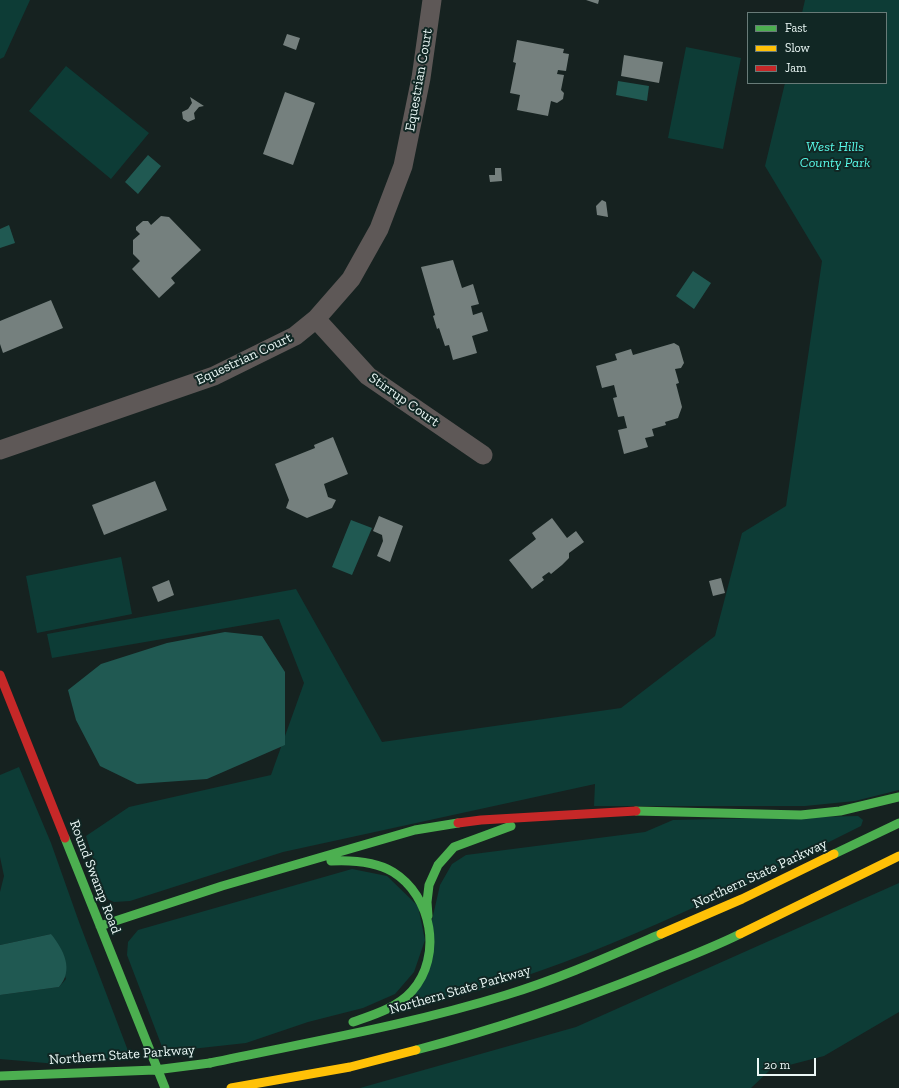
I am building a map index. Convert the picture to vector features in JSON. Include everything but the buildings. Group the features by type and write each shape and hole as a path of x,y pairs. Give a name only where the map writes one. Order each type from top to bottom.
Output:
{"main road":[{"name":"Round Swamp Road","path":"0,675 165,1088"},
{"path":"100,926 222,886 415,830 481,820 621,811 801,815 840,811 899,797"},
{"path":"255,1054 314,1036 370,1016 398,1003 422,978 428,962 431,945 427,902 429,885 438,865 454,847 480,836 547,815"},
{"name":"Northern State Parkway","path":"0,1076 113,1073 210,1062 255,1054 428,1016 506,994 574,971 742,899 899,823"},
{"path":"231,1088 350,1066 418,1050 455,1040 584,999 717,945 899,856"},
{"path":"282,869 347,860 382,867 393,872 407,882 417,894 428,919"}],"street":[{"name":"Equestrian Court","path":"0,450 214,376 295,336 316,319 351,279 376,235 400,173 421,78 432,0"},
{"name":"Stirrup Court","path":"316,319 368,376 483,455"}],"green space":[{"path":"0,0 30,0 4,57 0,59"},
{"name":"West Hills County Park","path":"805,0 899,0 899,790 855,801 805,806 594,806 595,784 283,852 130,901 114,902 105,898 86,836 129,807 271,775 304,683 279,619 52,658 47,634 296,589 382,742 621,708 715,636 742,533 786,506 822,261 765,166 785,84 887,84 887,12 802,12"},
{"path":"686,47 741,58 723,149 668,138"},
{"path":"66,66 149,133 111,179 29,111"},
{"path":"121,557 132,614 37,633 26,576"},
{"path":"19,767 51,843 79,922 130,1056 57,1064 0,1059 0,995 59,987 66,979 51,934 0,945 0,892 4,876 0,857 0,775"},
{"path":"858,816 863,820 861,826 680,914 540,971 492,987 416,1007 414,999 440,885 452,864 466,855 645,832 673,820"},
{"path":"352,869 387,876 418,906 425,940 414,972 395,994 363,1008 308,1022 246,1043 164,1052 127,955 128,942 138,930"},
{"path":"899,883 899,1012 824,1056 770,1070 751,1088 360,1088 576,1027"}],"shaded area":[{"path":"618,81 649,86 647,101 616,95"},
{"path":"148,155 161,166 138,194 125,182"},
{"path":"9,225 15,243 0,248 0,229"},
{"path":"693,271 711,283 694,309 676,296"},
{"path":"351,520 372,528 352,575 332,567"},
{"path":"225,632 262,636 285,672 285,745 207,779 137,784 100,766 76,720 68,690 101,664 167,643"},
{"path":"51,934 56,940 66,960 66,974 59,987 0,995 0,945"}],"traffic: fast":[{"path":"636,811 801,815 840,811 899,797"},
{"path":"100,926 222,886 415,830 458,823"},
{"path":"834,854 899,823"},
{"path":"428,916 427,902 429,885 438,865 454,847 511,826"},
{"path":"65,838 165,1088"},
{"path":"331,861 371,863 393,872 406,883 417,896 429,927 430,944 428,961 422,977 412,991 399,1002 377,1014 353,1022"},
{"path":"210,1063 396,1024 469,1006 545,982 661,934"},
{"path":"416,1050 506,1024 566,1004 708,949 740,934"},
{"path":"155,1070 210,1063"},
{"path":"0,1076 155,1070"}],"traffic: slow":[{"path":"661,934 742,899 834,854"},
{"path":"740,934 899,856"},
{"path":"231,1088 350,1067 416,1050"}],"traffic: jam":[{"path":"0,675 65,838"},
{"path":"458,823 481,820 636,811"}]}
